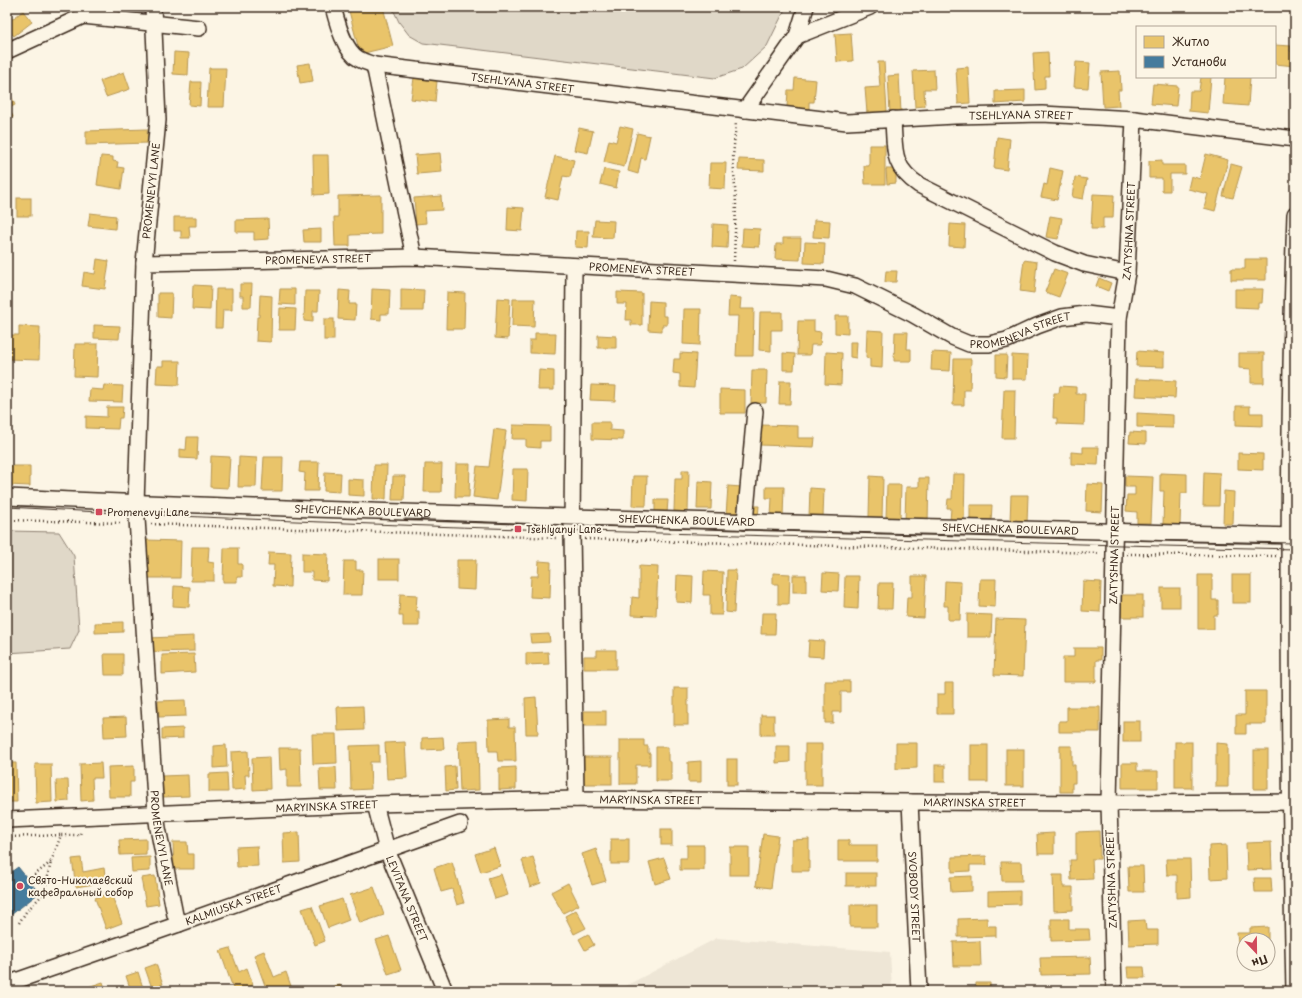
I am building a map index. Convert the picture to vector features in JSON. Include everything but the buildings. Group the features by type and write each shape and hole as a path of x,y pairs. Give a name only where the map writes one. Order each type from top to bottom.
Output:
{"street":[{"path":"7,52 83,16 96,7"},
{"name":"PROMENEVYI LANE","path":"153,7 158,120 144,263 136,523 156,814 175,915 179,924"},
{"name":"TSEHLYANA STREET","path":"333,7 340,32 347,46 358,59 374,65 847,122 955,116 1042,114 1134,119 1295,139"},
{"path":"741,110 797,36 806,7"},
{"path":"797,36 870,7"},
{"path":"83,16 199,28"},
{"path":"374,65 414,257"},
{"path":"893,119 895,154 900,167 908,177 919,185 1055,253 1084,264 1127,273"},
{"name":"ZATYSHNA STREET","path":"1114,991 1109,803 1119,318 1127,273 1134,119"},
{"path":"1294,991 1288,557 1292,536 1295,214"},
{"name":"PROMENEVA STREET","path":"144,263 414,257 826,279 855,286 912,314 952,337 969,344 989,344 1007,340 1062,316 1086,314 1119,318"},
{"path":"574,266 572,539 576,799"},
{"path":"745,522 755,411"},
{"name":"SHEVCHENKA BOULEVARD","path":"7,497 136,503 572,517 1292,536"},
{"name":"MARYINSKA STREET","path":"7,820 375,804 576,799 1109,803 1292,802"},
{"name":"SVOBODY STREET","path":"910,802 919,991"},
{"name":"LEVITANA STREET","path":"375,804 387,850 445,991"},
{"name":"KALMIUSKA STREET","path":"7,984 460,824"}],"path":[{"path":"734,274 736,203 733,158 741,110"},
{"path":"7,520 136,523 572,539 1288,557"},
{"path":"7,837 80,835 82,825"},
{"path":"19,923 26,912 44,893 51,862 61,835"},
{"path":"28,880 51,862"}],"shaded area":[{"path":"392,7 786,7 767,46 742,69 715,78 423,43 409,35 399,22"},
{"path":"7,531 59,532 74,556 79,630 70,649 7,653"},
{"path":"717,938 890,952 892,991 616,991"}],"tram line":[{"path":"7,507 281,520 647,533 1295,549"},
{"path":"405,519 572,525 1075,538"},
{"path":"1135,540 1295,543"}],"place":[{"name":"Promenevyi Lane","path":"99,512"},
{"name":"Tsehlyanyi Lane","path":"518,529"},
{"name":"Свято-Николаевский кафедральный собор","path":"20,886"}]}
